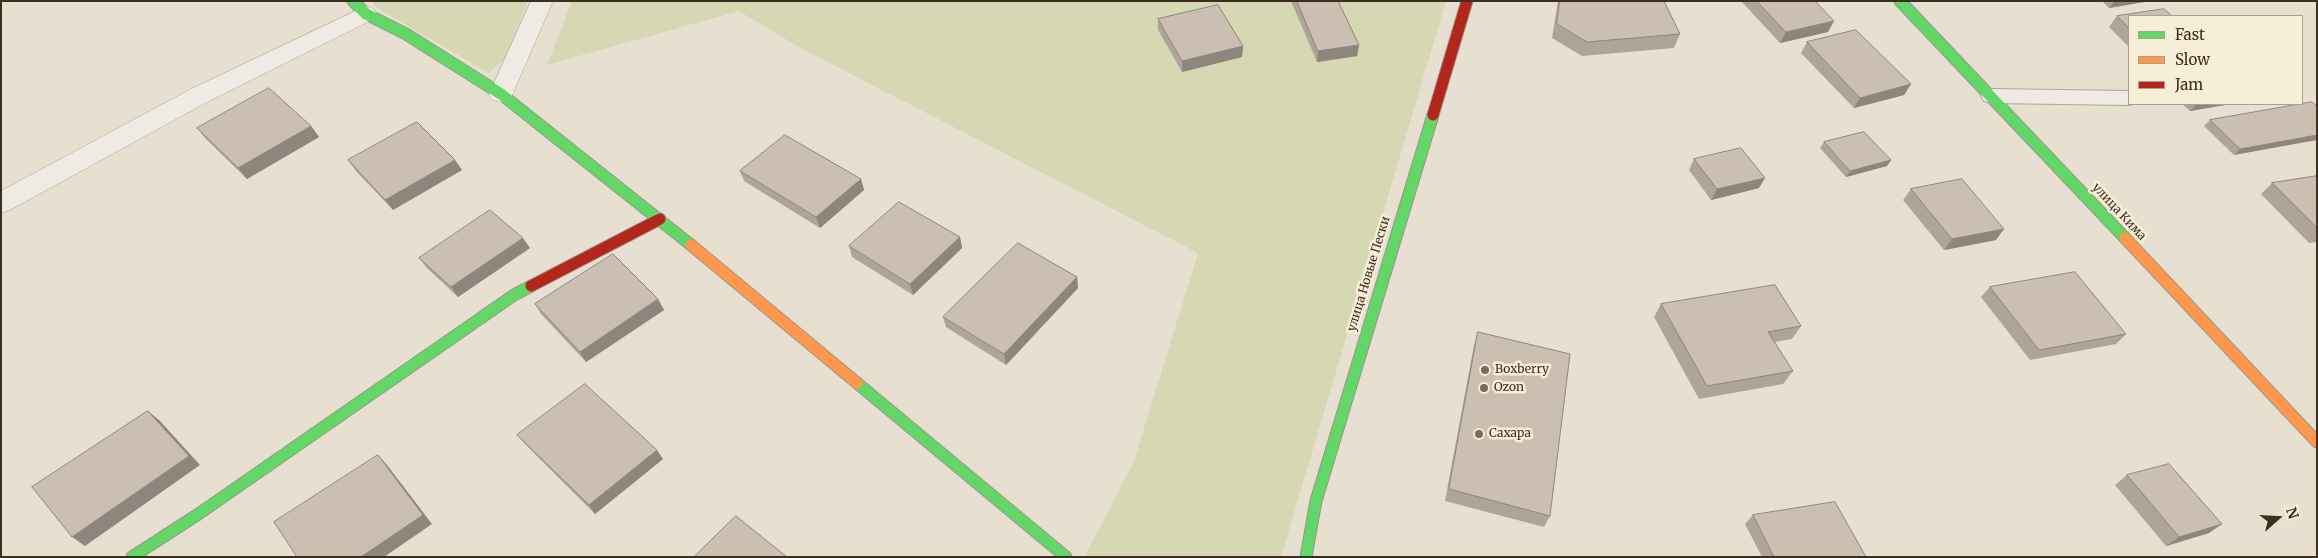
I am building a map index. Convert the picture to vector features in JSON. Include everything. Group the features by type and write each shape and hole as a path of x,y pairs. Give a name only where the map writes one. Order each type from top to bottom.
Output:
{"street":[{"path":"501,94 542,1"},
{"name":"улица Новые Пески","path":"1306,557 1316,501 1466,1"},
{"name":"улица Кима","path":"1900,1 2317,442"},
{"path":"1,203 360,7 501,94 660,220 1066,557"},
{"path":"132,557 196,515 514,295 660,220"}],"lane":[{"path":"1991,96 2128,98"}],"green space":[{"path":"371,1 528,1 505,58 489,73 377,8"},
{"path":"572,1 1446,1 1281,557 1084,557 1133,464 1198,253 804,50 739,11 547,65"}],"building":[{"path":"1297,1 1338,1 1359,45 1318,51"},
{"path":"1560,1 1664,1 1680,34 1587,42 1557,24"},
{"path":"1757,1 1815,1 1834,21 1786,32"},
{"path":"1218,5 1243,46 1182,61 1158,19"},
{"path":"2164,9 2171,15 2128,15 2128,27 2117,16"},
{"path":"1856,30 1911,84 1860,98 1807,42"},
{"path":"269,88 311,126 238,168 197,128"},
{"path":"2312,102 2317,106 2317,135 2240,149 2210,120 2303,105"},
{"path":"417,122 455,160 385,200 348,160"},
{"path":"1864,132 1891,160 1850,171 1824,142"},
{"path":"785,135 861,179 816,217 740,171"},
{"path":"1741,148 1765,178 1717,189 1694,159"},
{"path":"2317,176 2317,228 2272,183"},
{"path":"1962,179 2004,229 1952,239 1911,189"},
{"path":"899,202 960,237 910,284 849,246"},
{"path":"490,210 523,238 451,287 419,258"},
{"path":"1018,243 1077,277 1004,354 943,317"},
{"path":"613,254 658,299 580,352 535,304"},
{"path":"2075,272 2126,334 2039,350 1990,287"},
{"path":"1775,285 1801,326 1768,332 1793,371 1707,386 1661,304"},
{"path":"1478,332 1570,354 1550,516 1449,489"},
{"path":"585,384 657,450 589,505 517,435"},
{"path":"148,411 189,456 72,537 32,487"},
{"path":"378,455 423,515 361,557 297,557 274,522"},
{"path":"2169,464 2222,524 2179,537 2127,475"},
{"path":"1835,502 1866,557 1774,557 1753,515"},
{"path":"736,516 787,557 694,557"}],"traffic: fast":[{"path":"353,1 366,14 406,34 501,94 691,245"},
{"path":"1900,1 2125,238"},
{"path":"1306,557 1316,501 1433,115"},
{"path":"132,557 197,515 514,295 531,286"},
{"path":"857,383 1066,557"}],"traffic: slow":[{"path":"2125,238 2317,442"},
{"path":"691,245 857,383"}],"traffic: jam":[{"path":"1433,115 1467,1"},
{"path":"531,286 660,219"}],"place":[{"name":"Boxberry","path":"1485,370"},
{"name":"Ozon","path":"1484,388"},
{"name":"Сахара","path":"1479,434"}]}
